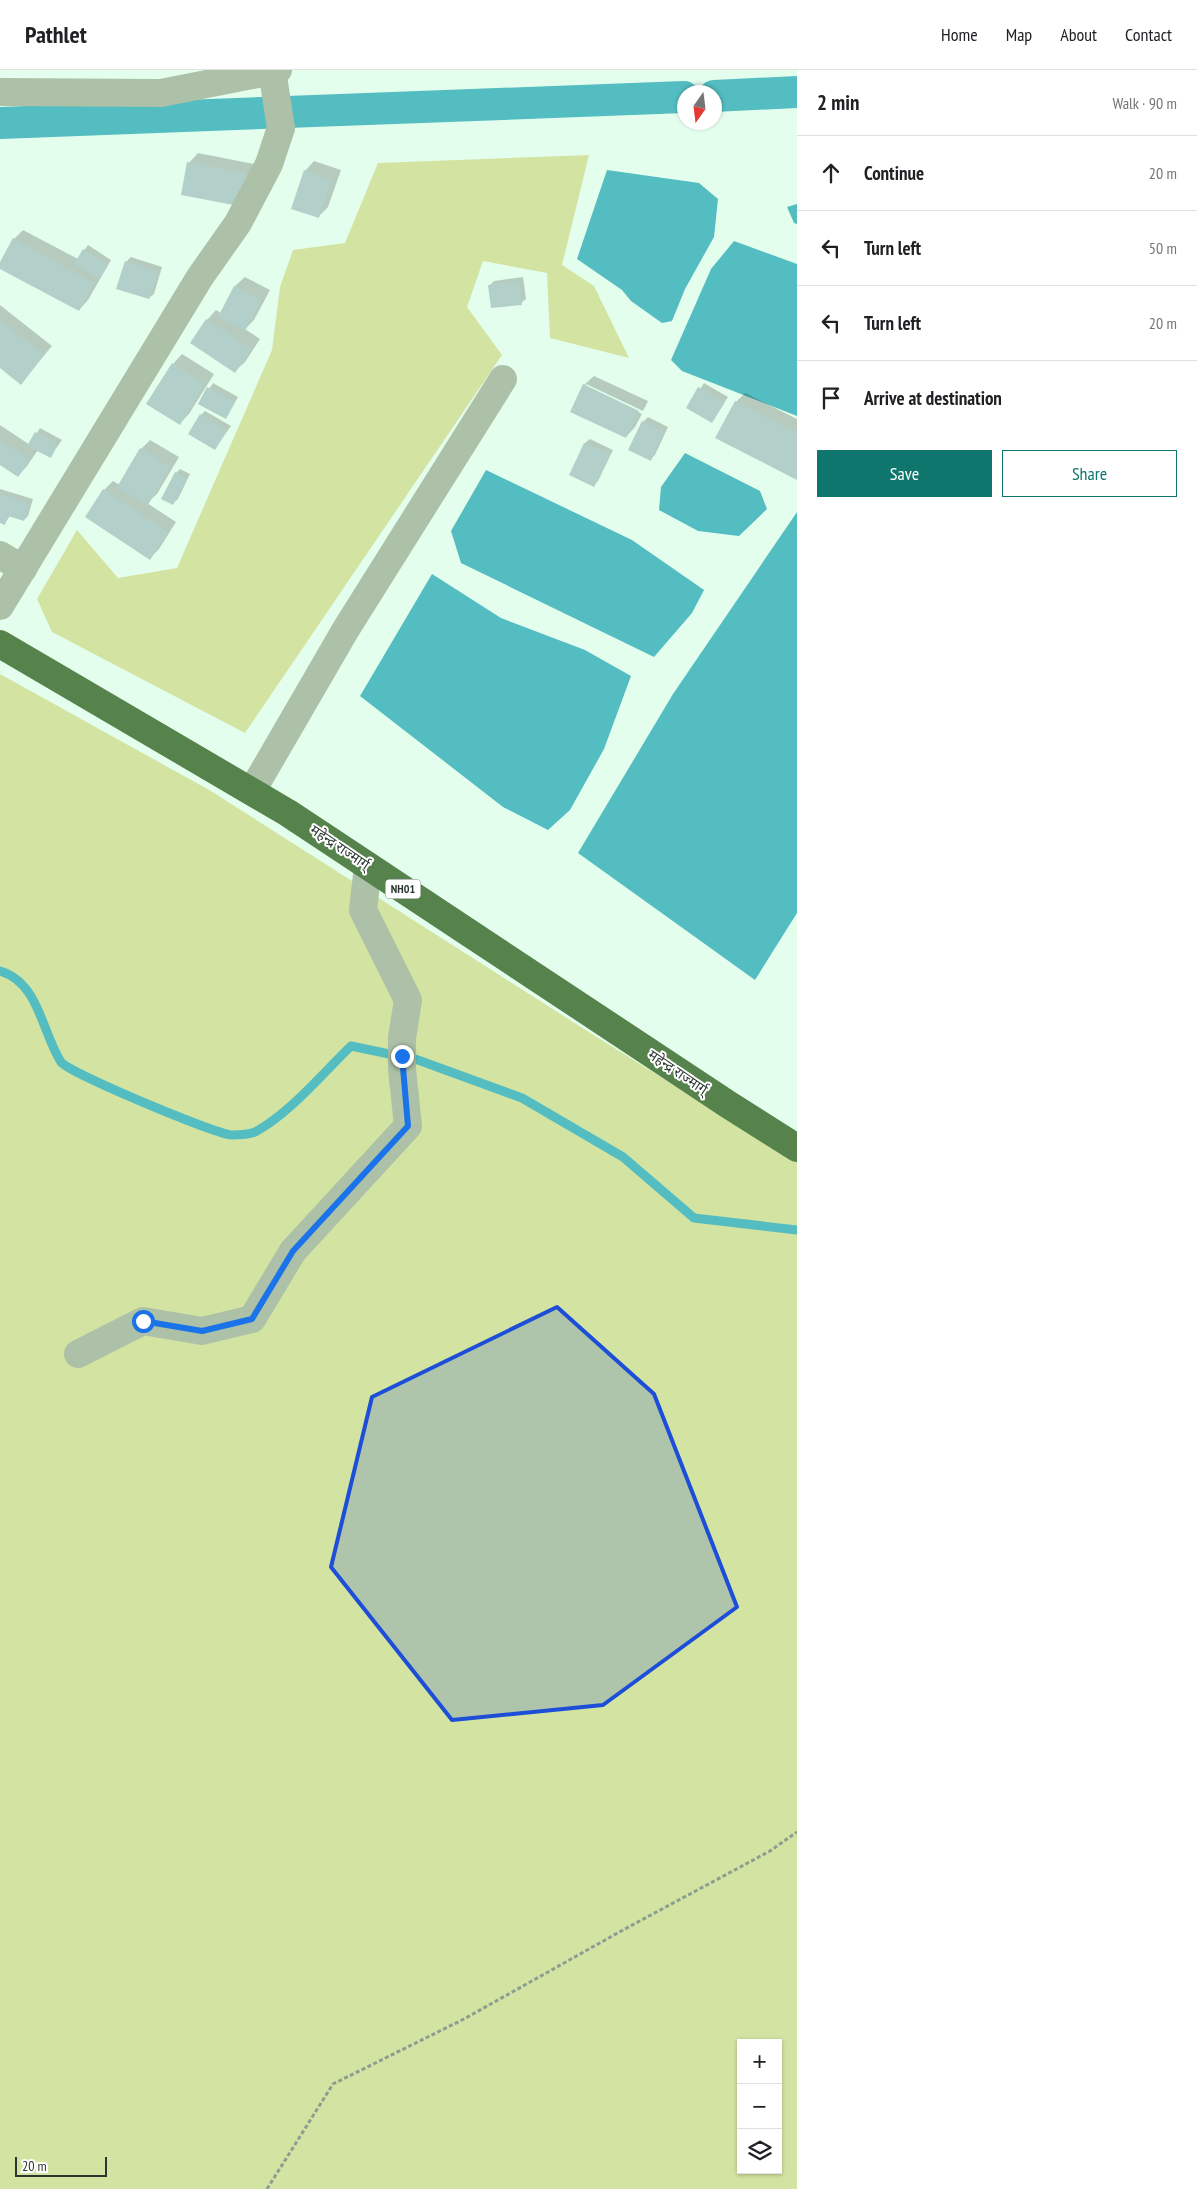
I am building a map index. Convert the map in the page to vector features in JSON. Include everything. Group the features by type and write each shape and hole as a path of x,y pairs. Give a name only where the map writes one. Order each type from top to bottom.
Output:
{"highway":[{"name":"महेन्द्र राज्मार्ग्","path":"0,644 288,813 729,1106 797,1148"}],"street":[{"path":"0,606 200,277 238,223 269,164 281,128 272,70"},
{"path":"0,92 161,93 277,70"},
{"path":"252,791 346,629 503,379"},
{"path":"0,555 23,569"},
{"path":"78,1354 143,1321 202,1331 252,1319 293,1251 408,1126 402,1069 402,1038 408,1000 363,910 368,866"}],"path":[{"path":"267,2189 333,2084 464,2019 770,1851 797,1832"}],"highlighted area":[{"path":"557,1307 654,1394 737,1607 603,1705 452,1720 331,1567 372,1397"}],"green space":[{"path":"589,155 562,265 594,286 629,358 550,338 547,273 483,261 467,307 502,355 245,733 52,632 37,599 77,530 118,578 177,568 272,350 280,287 293,250 345,243 378,163"},
{"path":"0,674 211,791 592,1034 797,1162 797,2189 0,2189"}],"water":[{"path":"607,170 699,183 718,199 714,237 685,289 672,321 662,323 631,301 622,290 577,259"},
{"path":"797,204 797,224 794,223 787,207"},
{"path":"734,241 797,264 797,416 682,371 671,360 711,269"},
{"path":"685,453 760,491 767,509 739,536 698,531 659,510 661,487"},
{"path":"486,470 632,540 704,590 692,613 654,657 461,563 451,531"},
{"path":"797,512 797,913 755,980 578,853 673,694"},
{"path":"432,574 501,618 585,650 631,676 604,749 570,810 548,830 503,807 360,696"}],"building":[{"path":"187,162 246,173 239,206 181,195"},
{"path":"304,170 332,180 319,218 291,209"},
{"path":"13,238 94,283 79,311 0,269 0,262"},
{"path":"83,249 108,265 99,279 74,264"},
{"path":"125,261 158,272 149,299 116,289"},
{"path":"519,281 522,305 491,308 488,285"},
{"path":"234,286 261,300 245,331 218,317"},
{"path":"206,319 251,349 235,373 190,343"},
{"path":"0,321 44,355 21,385 0,368"},
{"path":"172,363 205,384 180,425 146,404"},
{"path":"583,384 639,411 626,438 570,412"},
{"path":"207,387 235,402 226,419 198,404"},
{"path":"698,387 725,402 712,423 686,408"},
{"path":"735,401 797,433 797,480 715,438"},
{"path":"200,414 227,431 215,450 188,434"},
{"path":"642,421 664,432 651,461 628,450"},
{"path":"35,432 58,444 51,458 27,446"},
{"path":"0,440 30,460 18,477 0,465"},
{"path":"584,443 610,454 594,487 569,475"},
{"path":"140,448 170,467 148,505 117,487"},
{"path":"175,472 187,479 173,505 161,499"},
{"path":"103,489 168,532 150,560 85,517"},
{"path":"0,494 29,504 24,521 8,516 5,525 0,523"}],"waterway":[{"path":"722,96 797,92"},
{"path":"0,123 677,97"},
{"path":"0,971 13,977 31,997 61,1062 114,1090 220,1132 232,1135 247,1134 255,1132 268,1124 293,1104 351,1046 418,1060 522,1098 623,1157 694,1218 797,1230"}],"route":[{"path":"143,1321 202,1331 252,1319 293,1251 408,1126 402,1056"}]}
